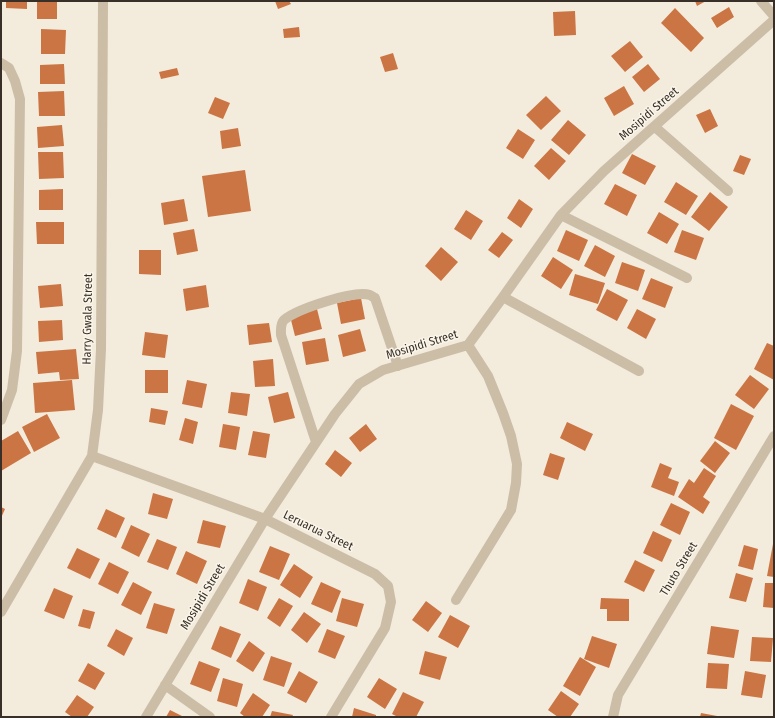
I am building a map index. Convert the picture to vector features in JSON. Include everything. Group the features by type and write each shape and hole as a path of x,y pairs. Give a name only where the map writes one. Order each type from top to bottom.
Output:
{"street":[{"name":"Harry Gwala Street","path":"1,612 92,456 98,410 101,349 103,1"},
{"path":"761,1 774,16"},
{"name":"Mosipidi Street","path":"146,717 265,519 335,414 359,384 383,370 468,345 561,215 604,171 774,20"},
{"path":"1,63 9,68 15,81 20,99 17,351 12,390 1,420"},
{"path":"655,126 728,191"},
{"path":"561,215 687,278"},
{"path":"316,442 281,335 281,327 284,320 312,305 321,302 363,294 370,295 375,298 398,366"},
{"path":"503,297 639,371"},
{"path":"456,600 511,510 517,464 511,436 488,376 468,345"},
{"name":"Thuto Street","path":"613,717 618,695 774,436"},
{"name":"Leruarua Street","path":"92,456 265,519 376,574 388,586 391,602 385,628 331,717"},
{"path":"165,685 210,717"}],"building":[{"path":"6,1 27,1 27,9 6,8"},
{"path":"37,1 57,1 57,19 37,19"},
{"path":"275,1 289,1 291,4 278,9"},
{"path":"695,1 706,1 697,6"},
{"path":"729,7 734,17 717,28 711,18"},
{"path":"675,8 704,38 691,52 661,23"},
{"path":"575,11 576,35 554,36 553,12"},
{"path":"299,27 300,37 284,38 283,29"},
{"path":"41,29 66,30 65,54 41,54"},
{"path":"630,41 643,57 625,72 611,56"},
{"path":"393,53 398,69 385,72 380,57"},
{"path":"64,64 65,84 40,84 40,65"},
{"path":"648,64 660,79 644,92 632,77"},
{"path":"177,68 179,75 161,79 159,72"},
{"path":"624,86 634,104 614,116 604,98"},
{"path":"64,91 65,116 39,116 38,92"},
{"path":"546,96 561,111 541,130 526,115"},
{"path":"215,97 230,103 223,119 208,113"},
{"path":"710,109 718,126 705,133 696,115"},
{"path":"568,120 586,135 569,155 551,140"},
{"path":"62,125 64,146 38,148 37,127"},
{"path":"238,128 241,146 222,149 220,131"},
{"path":"518,129 535,140 523,159 506,148"},
{"path":"551,148 566,161 549,180 534,166"},
{"path":"38,152 63,152 64,178 39,179"},
{"path":"632,154 656,166 645,185 622,173"},
{"path":"740,155 751,159 744,175 733,171"},
{"path":"245,170 251,211 208,217 202,176"},
{"path":"676,182 698,196 686,215 664,202"},
{"path":"615,184 637,195 627,216 604,204"},
{"path":"63,189 63,210 39,210 39,190"},
{"path":"710,192 728,207 709,231 691,217"},
{"path":"184,199 188,221 164,225 161,203"},
{"path":"519,199 533,209 521,228 507,218"},
{"path":"466,210 483,221 471,240 454,229"},
{"path":"659,212 679,224 667,244 647,233"},
{"path":"36,222 64,222 64,244 37,244"},
{"path":"194,229 198,251 177,255 173,233"},
{"path":"566,230 588,240 579,261 557,251"},
{"path":"682,230 704,238 696,260 674,252"},
{"path":"502,232 513,240 499,258 488,250"},
{"path":"595,245 615,256 605,277 584,266"},
{"path":"441,247 458,262 441,281 425,266"},
{"path":"139,250 161,250 161,275 139,274"},
{"path":"553,257 573,270 561,289 541,276"},
{"path":"622,262 645,270 638,291 615,283"},
{"path":"575,274 605,283 598,304 569,295"},
{"path":"651,278 673,287 665,308 642,299"},
{"path":"61,284 63,306 40,308 38,286"},
{"path":"206,285 209,307 186,311 183,289"},
{"path":"607,289 628,300 617,321 596,310"},
{"path":"361,298 365,319 341,324 337,303"},
{"path":"317,309 322,329 295,336 290,316"},
{"path":"637,309 656,319 646,339 627,328"},
{"path":"62,320 63,340 39,342 38,321"},
{"path":"269,323 272,342 249,345 247,325"},
{"path":"360,329 366,351 343,357 338,335"},
{"path":"145,332 168,335 165,358 142,355"},
{"path":"325,338 329,361 306,365 302,342"},
{"path":"767,343 774,346 774,380 754,369"},
{"path":"76,349 79,379 60,380 59,372 38,374 36,352"},
{"path":"273,359 275,386 255,387 253,361"},
{"path":"145,370 168,370 168,393 145,393"},
{"path":"750,375 769,389 754,409 735,395"},
{"path":"72,380 75,410 35,413 33,383"},
{"path":"187,380 207,384 202,408 182,404"},
{"path":"231,392 250,394 247,416 228,413"},
{"path":"288,392 295,418 274,423 268,397"},
{"path":"731,404 754,416 736,450 714,438"},
{"path":"151,408 168,411 165,425 149,422"},
{"path":"47,414 60,438 34,452 22,427"},
{"path":"185,418 198,422 193,444 179,440"},
{"path":"567,422 593,434 585,451 560,438"},
{"path":"223,424 240,427 236,450 219,447"},
{"path":"366,424 377,439 360,452 349,438"},
{"path":"18,431 31,453 1,471 1,441"},
{"path":"253,431 270,434 266,458 248,455"},
{"path":"715,441 730,453 715,473 700,461"},
{"path":"335,450 352,463 341,477 325,464"},
{"path":"550,453 565,458 558,480 543,475"},
{"path":"660,463 672,468 668,478 679,482 674,496 651,487"},
{"path":"704,468 716,476 703,497 710,502 703,514 678,497 689,479 694,483"},
{"path":"153,493 173,499 167,519 148,514"},
{"path":"671,503 690,512 680,535 660,525"},
{"path":"1,507 5,509 1,518"},
{"path":"106,509 125,518 116,538 97,529"},
{"path":"203,520 226,526 220,548 197,543"},
{"path":"131,525 150,534 139,557 121,548"},
{"path":"653,531 672,540 662,562 643,553"},
{"path":"157,539 177,547 168,570 147,562"},
{"path":"774,544 774,577 767,576"},
{"path":"744,545 758,549 753,570 738,566"},
{"path":"270,546 290,554 279,580 259,572"},
{"path":"77,548 100,559 90,579 67,568"},
{"path":"186,551 207,561 197,584 176,574"},
{"path":"635,560 655,570 644,592 624,582"},
{"path":"109,562 129,572 118,594 98,584"},
{"path":"294,564 313,577 300,598 280,585"},
{"path":"736,573 753,578 746,602 729,598"},
{"path":"248,579 267,587 258,611 239,603"},
{"path":"133,582 152,592 141,615 121,605"},
{"path":"321,582 341,591 332,613 311,604"},
{"path":"765,583 774,583 774,608 763,607"},
{"path":"54,588 73,596 64,619 44,611"},
{"path":"279,598 293,606 280,627 267,618"},
{"path":"342,598 364,604 357,627 336,621"},
{"path":"601,598 629,599 629,621 607,621 607,609 600,609"},
{"path":"426,601 442,613 428,632 412,620"},
{"path":"154,603 175,609 167,634 146,628"},
{"path":"83,609 95,612 90,629 78,626"},
{"path":"304,612 321,624 307,643 291,630"},
{"path":"450,615 470,626 458,648 438,637"},
{"path":"220,626 241,634 231,658 211,649"},
{"path":"711,626 739,630 734,658 707,654"},
{"path":"116,629 133,638 124,656 107,646"},
{"path":"327,629 345,636 335,659 318,652"},
{"path":"592,636 617,644 609,668 584,659"},
{"path":"752,637 773,638 771,662 750,661"},
{"path":"249,641 265,653 253,672 236,661"},
{"path":"425,651 447,657 440,680 419,674"},
{"path":"271,656 292,663 284,687 263,680"},
{"path":"580,657 596,667 580,696 563,686"},
{"path":"199,661 220,669 211,692 190,684"},
{"path":"88,663 105,673 95,690 78,681"},
{"path":"708,663 729,664 727,689 706,688"},
{"path":"299,671 318,682 306,703 287,693"},
{"path":"745,671 766,675 762,698 741,695"},
{"path":"223,678 243,684 237,707 217,701"},
{"path":"379,678 397,689 385,709 367,697"},
{"path":"561,691 579,704 570,717 558,717 548,710"},
{"path":"403,692 424,702 416,717 398,717 392,714"},
{"path":"253,693 270,705 262,717 245,717 240,713"},
{"path":"77,695 94,707 87,717 72,717 65,712"},
{"path":"354,708 376,715 376,717 352,717"},
{"path":"170,710 184,717 166,717"},
{"path":"272,711 293,715 292,717 270,717"},
{"path":"701,713 717,716 700,717"}]}
